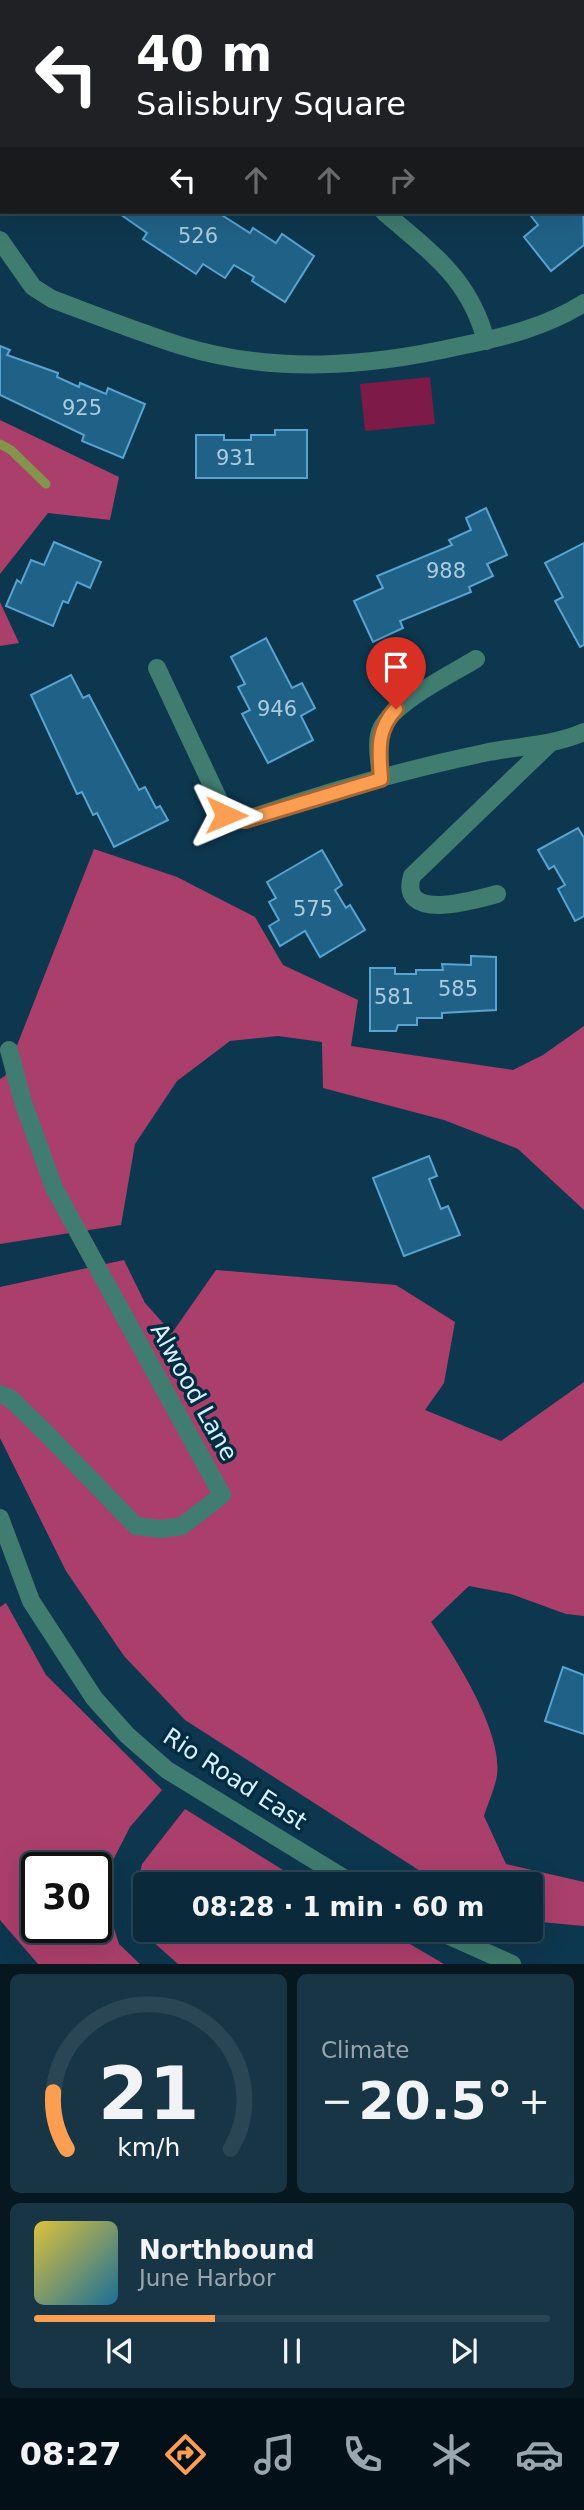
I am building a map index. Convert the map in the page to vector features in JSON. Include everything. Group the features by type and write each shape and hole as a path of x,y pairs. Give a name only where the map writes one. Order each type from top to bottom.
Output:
{"street":[{"path":"386,214 464,287 478,311 486,341"},
{"path":"0,240 33,287 52,299 183,346 240,359 344,365 401,359 538,327 584,303"},
{"path":"381,779 379,736 385,721 396,709 476,659"},
{"path":"157,668 226,815 245,820 381,779 485,753 550,743 584,732"},
{"path":"497,894 474,900 422,904 413,898 409,885 412,876 550,743"},
{"name":"Alwood Lane","path":"0,1394 10,1398 136,1526 161,1529 182,1526 222,1495 54,1188 23,1102 9,1050"},
{"name":"Rio Road East","path":"0,1518 37,1611 94,1698 127,1735 167,1770 334,1872"},
{"path":"463,1942 512,1964"}],"shaded area":[{"path":"430,377 435,424 365,431 360,384"},
{"path":"0,420 119,477 110,520 48,513 0,574"},
{"path":"0,602 19,643 0,646"},
{"path":"94,849 177,877 255,917 283,965 358,1000 351,1046 513,1070 543,1055 584,1026 584,1210 518,1149 444,1120 323,1088 322,1042 278,1036 230,1041 177,1081 135,1144 121,1225 0,1244 0,1079 5,1076"},
{"path":"124,1260 145,1303 172,1333 216,1270 396,1285 455,1322 444,1383 425,1410 501,1441 584,1382 584,1616 566,1614 511,1594 469,1586 431,1622 475,1696 493,1738 497,1775 484,1816 506,1864 541,1872 422,1872 185,1720 124,1656 66,1571 0,1438 0,1287"},
{"path":"6,1603 46,1675 162,1790 130,1827 112,1862 112,1852 21,1852 21,1943 112,1943 112,1922 119,1944 140,1964 38,1964 0,1920 0,1607"},
{"path":"185,1809 286,1872 140,1872 142,1864"},
{"path":"543,1873 584,1882 584,1926 543,1922"},
{"path":"153,1942 406,1942 444,1964 178,1964"}],"building":[{"path":"120,214 220,214 250,233 253,228 276,243 282,234 314,256 285,302 252,281 254,277 234,265 225,278 203,264 196,274 143,239 147,233"},
{"path":"530,214 583,214 584,245 551,271 524,237 538,225"},
{"path":"0,346 10,350 7,355 58,373 57,377 79,387 80,383 106,394 108,388 145,404 123,458 82,441 84,435 0,395"},
{"path":"275,430 307,430 307,478 196,478 196,435 224,435 224,440 251,440 251,435 275,435"},
{"path":"486,508 507,555 487,564 493,576 469,587 471,592 400,621 403,628 373,642 354,601 383,588 377,576 452,545 449,540 471,530 466,518"},
{"path":"54,542 101,562 90,588 77,582 68,603 63,601 53,626 6,606 17,580 21,583 31,560 44,565"},
{"path":"584,543 584,645 580,647 555,601 563,597 545,563"},
{"path":"266,638 292,688 302,683 315,708 301,716 313,740 268,763 242,714 250,710 238,687 245,684 231,657"},
{"path":"71,675 83,698 89,695 139,790 145,787 156,808 160,806 168,820 114,847 97,813 93,815 82,792 77,794 31,695"},
{"path":"578,828 584,838 584,916 575,921 558,889 565,885 554,866 549,869 538,850"},
{"path":"322,850 342,885 335,890 346,908 350,905 365,930 320,957 305,931 280,946 269,926 279,920 269,902 276,898 267,882"},
{"path":"471,956 496,957 496,1010 442,1013 442,1018 417,1018 417,1025 398,1025 396,1031 370,1031 370,968 395,968 395,974 416,974 416,970 443,970 442,964 471,965"},
{"path":"429,1156 437,1176 429,1179 441,1209 448,1206 460,1235 404,1256 373,1178"},
{"path":"563,1667 584,1675 584,1734 545,1721"}],"waterway":[{"path":"0,444 11,450 46,484"}],"route":[{"path":"226,815 245,820 381,779 379,736 385,721 396,709"}]}
